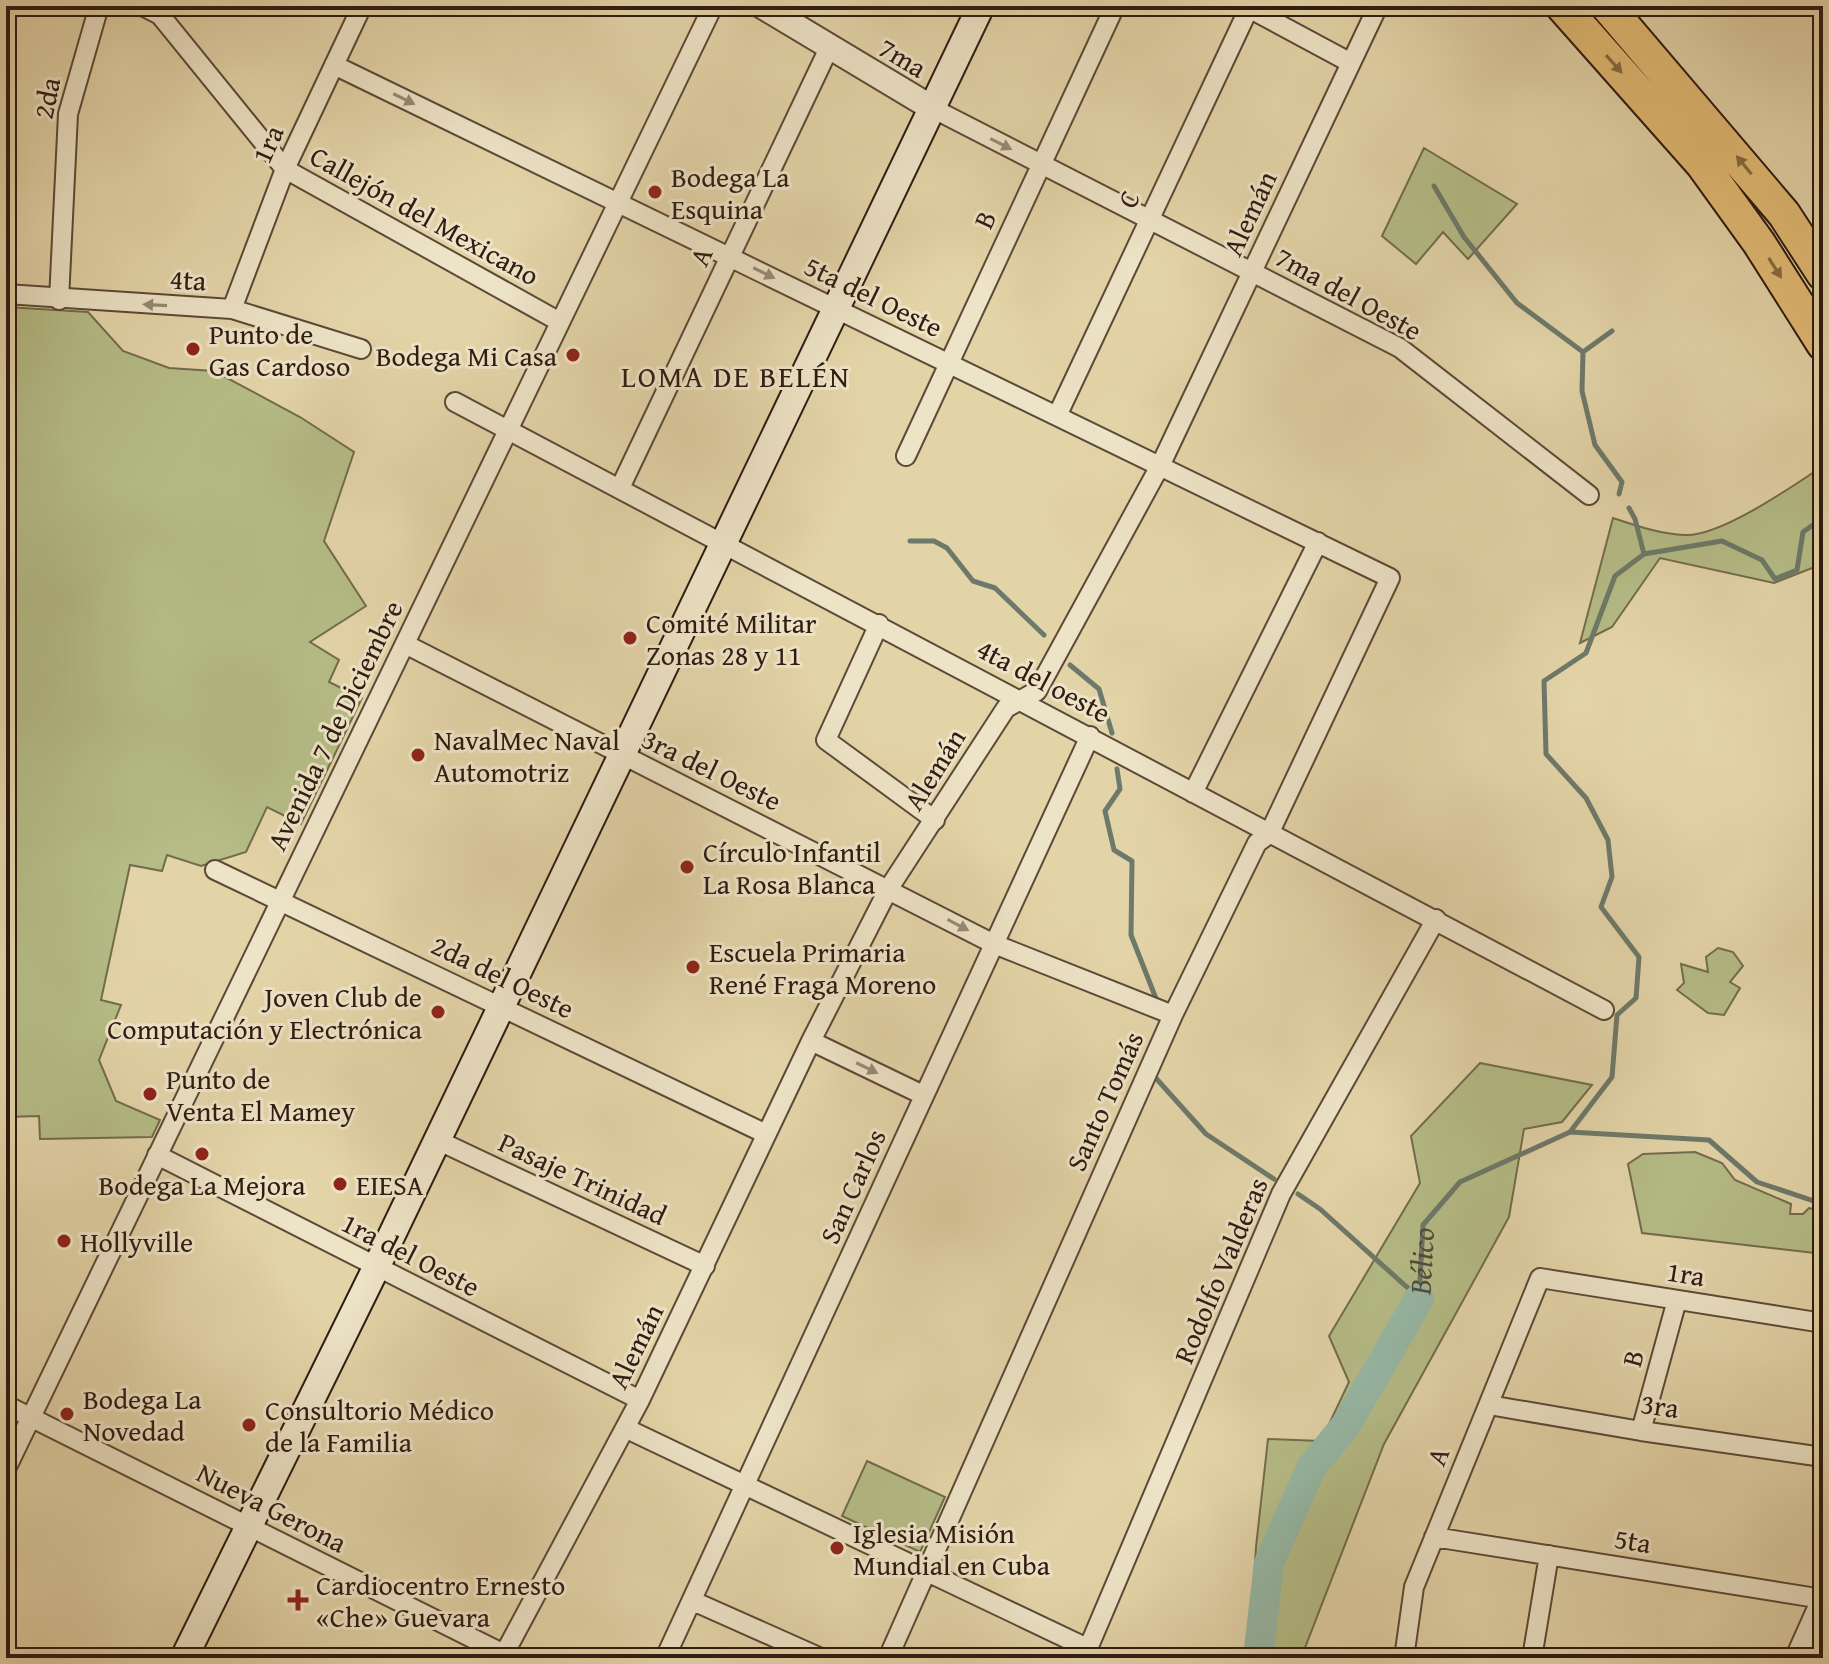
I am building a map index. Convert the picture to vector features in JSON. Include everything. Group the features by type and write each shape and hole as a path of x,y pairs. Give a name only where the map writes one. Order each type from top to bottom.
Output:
{"highway":[{"path":"1562,6 1702,164 1759,243 1823,344"},
{"path":"1607,6 1784,214 1823,274"}],"main road":[{"path":"924,105 962,6"},
{"path":"184,1658 244,1524 371,1266 924,105 981,6"},
{"path":"371,1266 437,1140 496,1004"},
{"path":"168,1658 244,1524"}],"street":[{"name":"2da","path":"59,300 68,114 99,6"},
{"name":"Callejón del Mexicano","path":"142,6 160,15 285,169 560,322"},
{"name":"1ra","path":"232,309 285,169 362,6"},
{"name":"Avenida 7 de Diciembre","path":"6,1469 713,6"},
{"name":"7ma","path":"762,6 924,105"},
{"name":"B","path":"906,456 1115,6"},
{"name":"Alemán","path":"506,1657 640,1400 811,1041 889,888 1006,708 1037,691 1161,464 1378,6"},
{"path":"1248,7 1351,63"},
{"name":"C","path":"1057,416 1248,7"},
{"name":"A","path":"620,488 829,48"},
{"name":"5ta del Oeste","path":"334,65 1161,464 1390,578"},
{"name":"7ma del Oeste","path":"924,105 1400,348 1589,495"},
{"name":"4ta","path":"6,294 59,300 232,309 361,349"},
{"name":"4ta del oeste","path":"455,402 1022,699 1269,834 1436,919 1604,1010"},
{"path":"1193,793 1318,542"},
{"name":"Santo Tomás","path":"888,1658 1173,1015 1257,843 1269,834 1390,578"},
{"path":"879,624 826,740 935,820"},
{"name":"3ra del Oeste","path":"405,644 994,944 1173,1015"},
{"name":"San Carlos","path":"665,1658 748,1486 923,1095 1090,736"},
{"name":"2da del Oeste","path":"215,870 766,1134"},
{"name":"Rodolfo Valderas","path":"1086,1653 1281,1194 1436,919"},
{"path":"811,1041 923,1095"},
{"name":"Pasaje Trinidad","path":"437,1140 705,1266"},
{"name":"1ra del Oeste","path":"157,1155 640,1400"},
{"name":"1ra","path":"1540,1278 1823,1323"},
{"name":"A","path":"1409,1658 1405,1651 1414,1587 1540,1278"},
{"name":"B","path":"1641,1431 1677,1300"},
{"name":"Nueva Gerona","path":"6,1405 506,1657"},
{"name":"3ra","path":"1489,1405 1823,1457"},
{"path":"625,1428 928,1572 1086,1653"},
{"name":"5ta","path":"1434,1537 1823,1601"},
{"path":"1532,1658 1549,1555"},
{"path":"693,1601 821,1658"},
{"path":"1798,1658 1823,1601"}],"green space":[{"path":"1424,148 1517,204 1468,259 1443,232 1416,264 1382,236"},
{"path":"6,307 88,312 123,351 169,368 214,371 300,417 354,452 324,541 366,606 310,642 339,660 329,682 362,698 301,824 267,807 246,852 201,866 167,855 162,871 130,865 101,1000 121,1005 99,1060 116,1101 160,1120 152,1137 40,1139 39,1116 6,1117"},
{"path":"1823,466 1823,560 1820,565 1774,583 1660,558 1612,627 1580,643 1613,518 1667,533 1700,533 1756,509"},
{"path":"1718,948 1733,952 1743,966 1730,982 1740,988 1724,1015 1708,1013 1677,990 1684,983 1681,964 1708,972 1706,957"},
{"path":"1480,1063 1592,1085 1562,1122 1524,1129 1509,1217 1384,1444 1301,1658 1249,1658 1256,1547 1268,1439 1321,1441 1349,1382 1329,1336 1420,1183 1411,1136"},
{"path":"1695,1152 1722,1163 1735,1180 1791,1204 1790,1214 1803,1214 1809,1208 1823,1211 1823,1254 1642,1233 1628,1164 1643,1154"},
{"path":"867,1461 945,1497 920,1552 842,1516"}],"waterway":[{"path":"1434,186 1464,237 1517,303 1583,352 1582,391 1595,445 1622,482 1619,494"},
{"path":"1583,352 1612,331"},
{"path":"1629,508 1644,554"},
{"path":"1570,1132 1612,1077 1617,1015 1636,998 1639,957 1601,907 1612,877 1608,840 1586,798 1546,754 1544,681 1586,653 1615,576 1644,554 1722,541 1762,560 1775,579 1797,570 1803,532 1823,518"},
{"path":"910,541 934,541 947,548 973,581 995,588 1044,635"},
{"path":"1070,665 1099,689 1112,733"},
{"path":"1117,769 1120,789 1105,811 1114,850 1132,861 1131,935 1157,1001"},
{"path":"1154,1076 1206,1134 1274,1179"},
{"name":"Bélico","path":"1419,1299 1423,1225 1460,1182 1570,1132 1709,1140 1757,1182 1823,1204"},
{"path":"1298,1194 1320,1209 1419,1298"},
{"name":"Bélico","path":"1258,1658 1269,1563 1311,1468 1346,1425 1419,1299"}],"place":[{"name":"Bodega La Esquina","path":"655,192"},
{"name":"Punto de Gas Cardoso","path":"193,349"},
{"name":"Bodega Mi Casa","path":"573,355"},
{"name":"Comité Militar Zonas 28 y 11","path":"630,638"},
{"name":"NavalMec Naval Automotriz","path":"418,755"},
{"name":"Círculo Infantil La Rosa Blanca","path":"687,867"},
{"name":"Escuela Primaria René Fraga Moreno","path":"693,967"},
{"name":"Joven Club de Computación y Electrónica","path":"438,1012"},
{"name":"Punto de Venta El Mamey","path":"150,1094"},
{"name":"Bodega La Mejora","path":"202,1154"},
{"name":"EIESA","path":"340,1184"},
{"name":"Hollyville","path":"64,1241"},
{"name":"Bodega La Novedad","path":"67,1414"},
{"name":"Consultorio Médico de la Familia","path":"249,1425"},
{"name":"Iglesia Misión Mundial en Cuba","path":"837,1548"},
{"name":"Cardiocentro Ernesto «Che» Guevara","path":"298,1600"}],"district":[{"name":"LOMA DE BELÉN","path":"736,376"}]}
